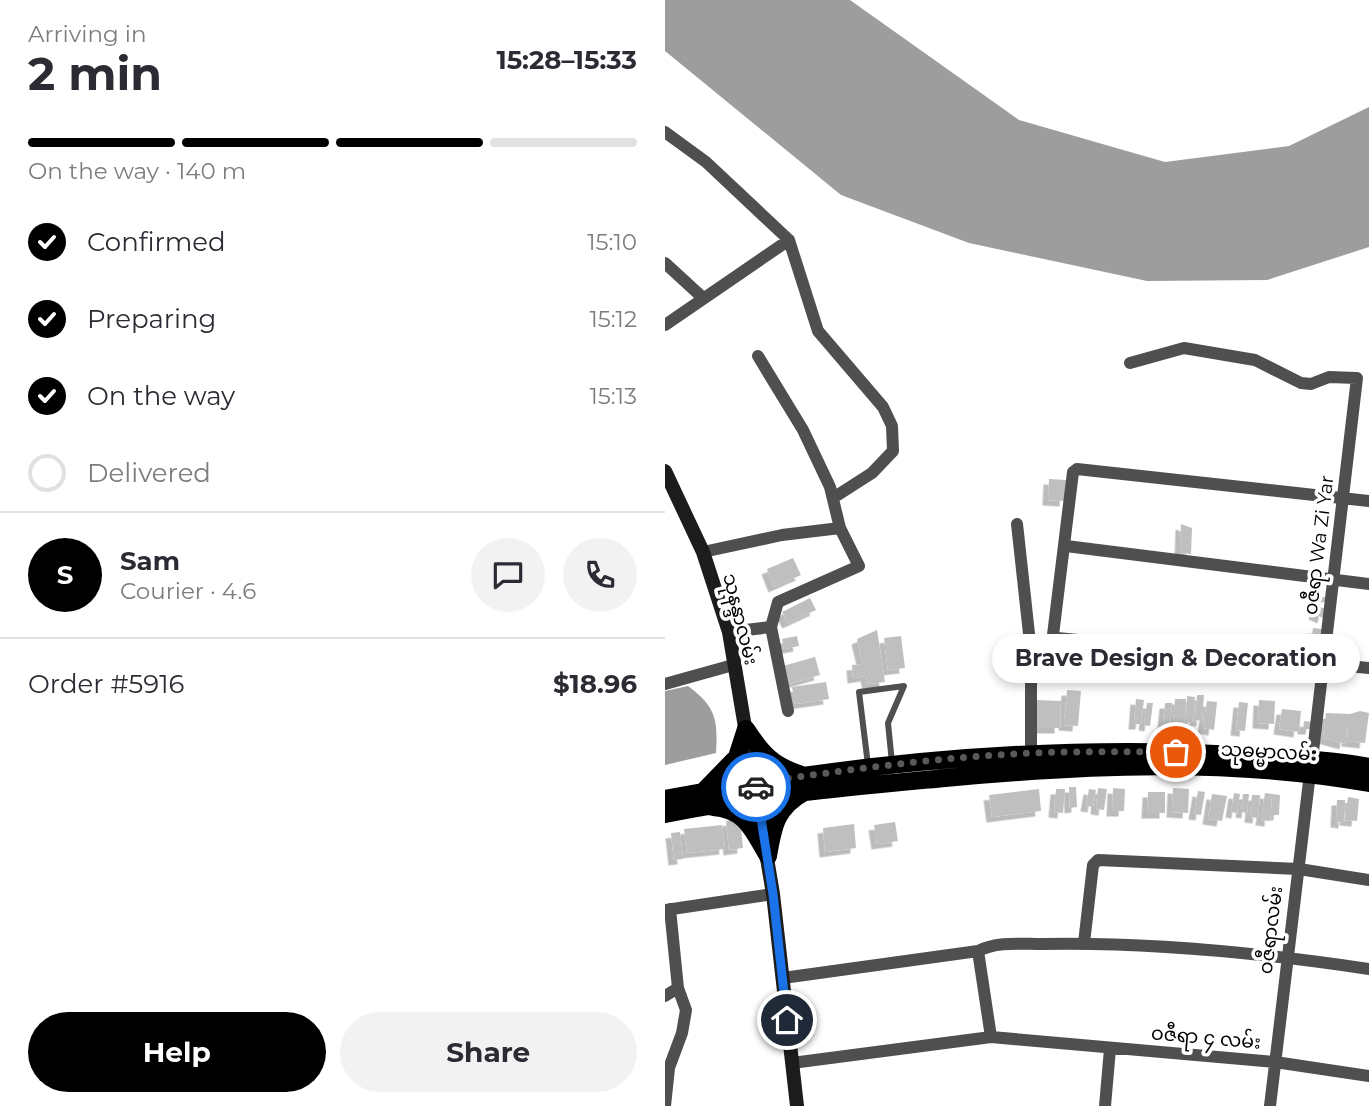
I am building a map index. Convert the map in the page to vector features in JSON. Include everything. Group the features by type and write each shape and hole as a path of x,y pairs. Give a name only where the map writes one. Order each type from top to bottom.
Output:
{"main road":[{"name":"သုနန္ဒာလမ်း","path":"665,471 703,552 729,632 768,856 797,1106"},
{"path":"746,729 763,756 807,783 774,821 768,856"},
{"path":"746,729 737,757 702,799 745,817 768,856"},
{"name":"သုဓမ္မာလမ်း","path":"943,769 1031,753 1176,752 1311,767 1369,783"},
{"name":"သုဓမ္မာလမ်း","path":"807,783 869,768 1031,770 1369,767"},
{"name":"သုဓမ္မာလမ်း","path":"665,799 702,799 904,770"},
{"name":"သုဓမ္မာလမ်း","path":"665,814 702,799"}],"street":[{"path":"665,132 706,162 789,240 818,331 883,407 893,426 893,451 872,473 833,498"},
{"path":"665,325 702,297 789,240"},
{"path":"665,263 702,297"},
{"name":"၀ဇီရာ Wa Zi Yar","path":"1130,363 1184,348 1255,360 1301,383 1311,384 1328,377 1357,378 1311,767"},
{"path":"758,356 803,430 833,498 840,528 859,566 778,602 771,627 788,711"},
{"path":"1369,501 1077,468 1073,472 1053,635 1057,638 1369,668"},
{"path":"1017,524 1031,652 1031,753"},
{"path":"703,552 782,535 840,528"},
{"path":"1066,546 1369,584"},
{"path":"729,632 771,627"},
{"path":"665,684 733,665"},
{"name":"ဝဇီရာလမ်း","path":"1270,1106 1311,767"},
{"path":"1084,943 1095,862 1299,869 1369,880"},
{"path":"665,1106 669,1068 682,1033 686,1010 678,988 667,910 773,894"},
{"path":"783,978 978,951 997,945 1084,943 1287,957 1369,969"},
{"path":"978,951 991,1037"},
{"path":"665,996 678,988"},
{"name":"ဝဇီရာ ၄ လမ်း","path":"792,1063 991,1037 1275,1062 1369,1076"},
{"path":"1105,1106 1110,1048"}],"lane":[{"path":"869,768 859,692 904,687 888,723 904,770"}],"shaded area":[{"path":"665,0 850,0 1019,120 1165,162 1289,146 1369,107 1369,247 1267,280 1147,281 969,243 841,195 665,51"},
{"path":"688,686 710,707 715,722 716,753 665,765 665,691"}],"building":[{"path":"1049,479 1066,480 1065,501 1048,500"},
{"path":"1181,524 1192,528 1191,554 1180,553"},
{"path":"793,558 801,575 774,587 767,569"},
{"path":"1318,596 1325,597 1325,602 1316,603 1314,599"},
{"path":"810,598 816,610 788,623 782,612"},
{"path":"1316,607 1325,608 1323,618 1314,614"},
{"path":"1313,628 1322,629 1320,637 1312,635"},
{"path":"877,630 885,682 868,684 866,676 853,678 852,665 863,664 857,639"},
{"path":"797,636 799,646 784,649 782,639"},
{"path":"901,636 905,668 888,670 884,638"},
{"path":"1312,641 1321,642 1320,649 1312,647"},
{"path":"815,657 820,675 788,684 783,666"},
{"path":"826,682 829,699 795,704 792,687"},
{"path":"1067,690 1081,691 1078,726 1064,725"},
{"path":"1197,695 1204,695 1202,721 1195,720"},
{"path":"1187,696 1195,697 1193,723 1186,722"},
{"path":"1136,699 1144,700 1141,724 1134,724"},
{"path":"1175,699 1186,699 1184,728 1173,727"},
{"path":"1034,700 1061,701 1060,728 1034,728"},
{"path":"1259,700 1275,701 1274,724 1258,723"},
{"path":"1207,701 1217,702 1214,730 1203,728"},
{"path":"1239,702 1248,703 1245,731 1236,730"},
{"path":"1147,703 1153,703 1150,726 1144,725"},
{"path":"1165,703 1172,703 1170,725 1163,724"},
{"path":"1282,709 1301,711 1299,732 1279,729"},
{"path":"1360,711 1369,713 1365,743 1347,741 1348,725 1345,744 1323,738 1326,713 1350,714"},
{"path":"1304,721 1312,722 1311,729 1303,729"},
{"path":"1069,787 1076,787 1077,807 1070,808"},
{"path":"1098,788 1107,789 1104,810 1096,809"},
{"path":"1113,788 1125,789 1124,811 1112,811"},
{"path":"1173,788 1189,789 1188,813 1172,812"},
{"path":"1039,789 1041,811 992,817 989,795"},
{"path":"1056,789 1065,789 1063,813 1054,812"},
{"path":"1089,789 1096,790 1093,807 1086,806"},
{"path":"1198,791 1205,792 1201,815 1194,814"},
{"path":"1148,792 1165,792 1165,813 1147,813"},
{"path":"1234,793 1240,794 1237,813 1231,812"},
{"path":"1265,793 1280,795 1279,815 1272,815 1272,797 1270,821 1261,820"},
{"path":"1212,794 1227,796 1222,821 1208,819"},
{"path":"1243,794 1249,794 1247,813 1241,812"},
{"path":"1252,795 1260,795 1258,818 1250,817"},
{"path":"1348,797 1359,799 1357,821 1345,820"},
{"path":"1337,800 1345,800 1344,823 1336,822"},
{"path":"740,819 743,848 729,850 726,821"},
{"path":"895,822 898,841 877,844 874,825"},
{"path":"854,824 856,848 825,852 823,828"},
{"path":"722,825 725,849 687,853 684,829"},
{"path":"680,832 683,859 674,860 671,833"}],"way so far":[{"path":"756,787 755,783 869,768 1031,753 1176,752"}],"place":[{"name":"Brave Design & Decoration","path":"1176,752"}],"route":[{"path":"756,787 773,894 787,1020"}]}
